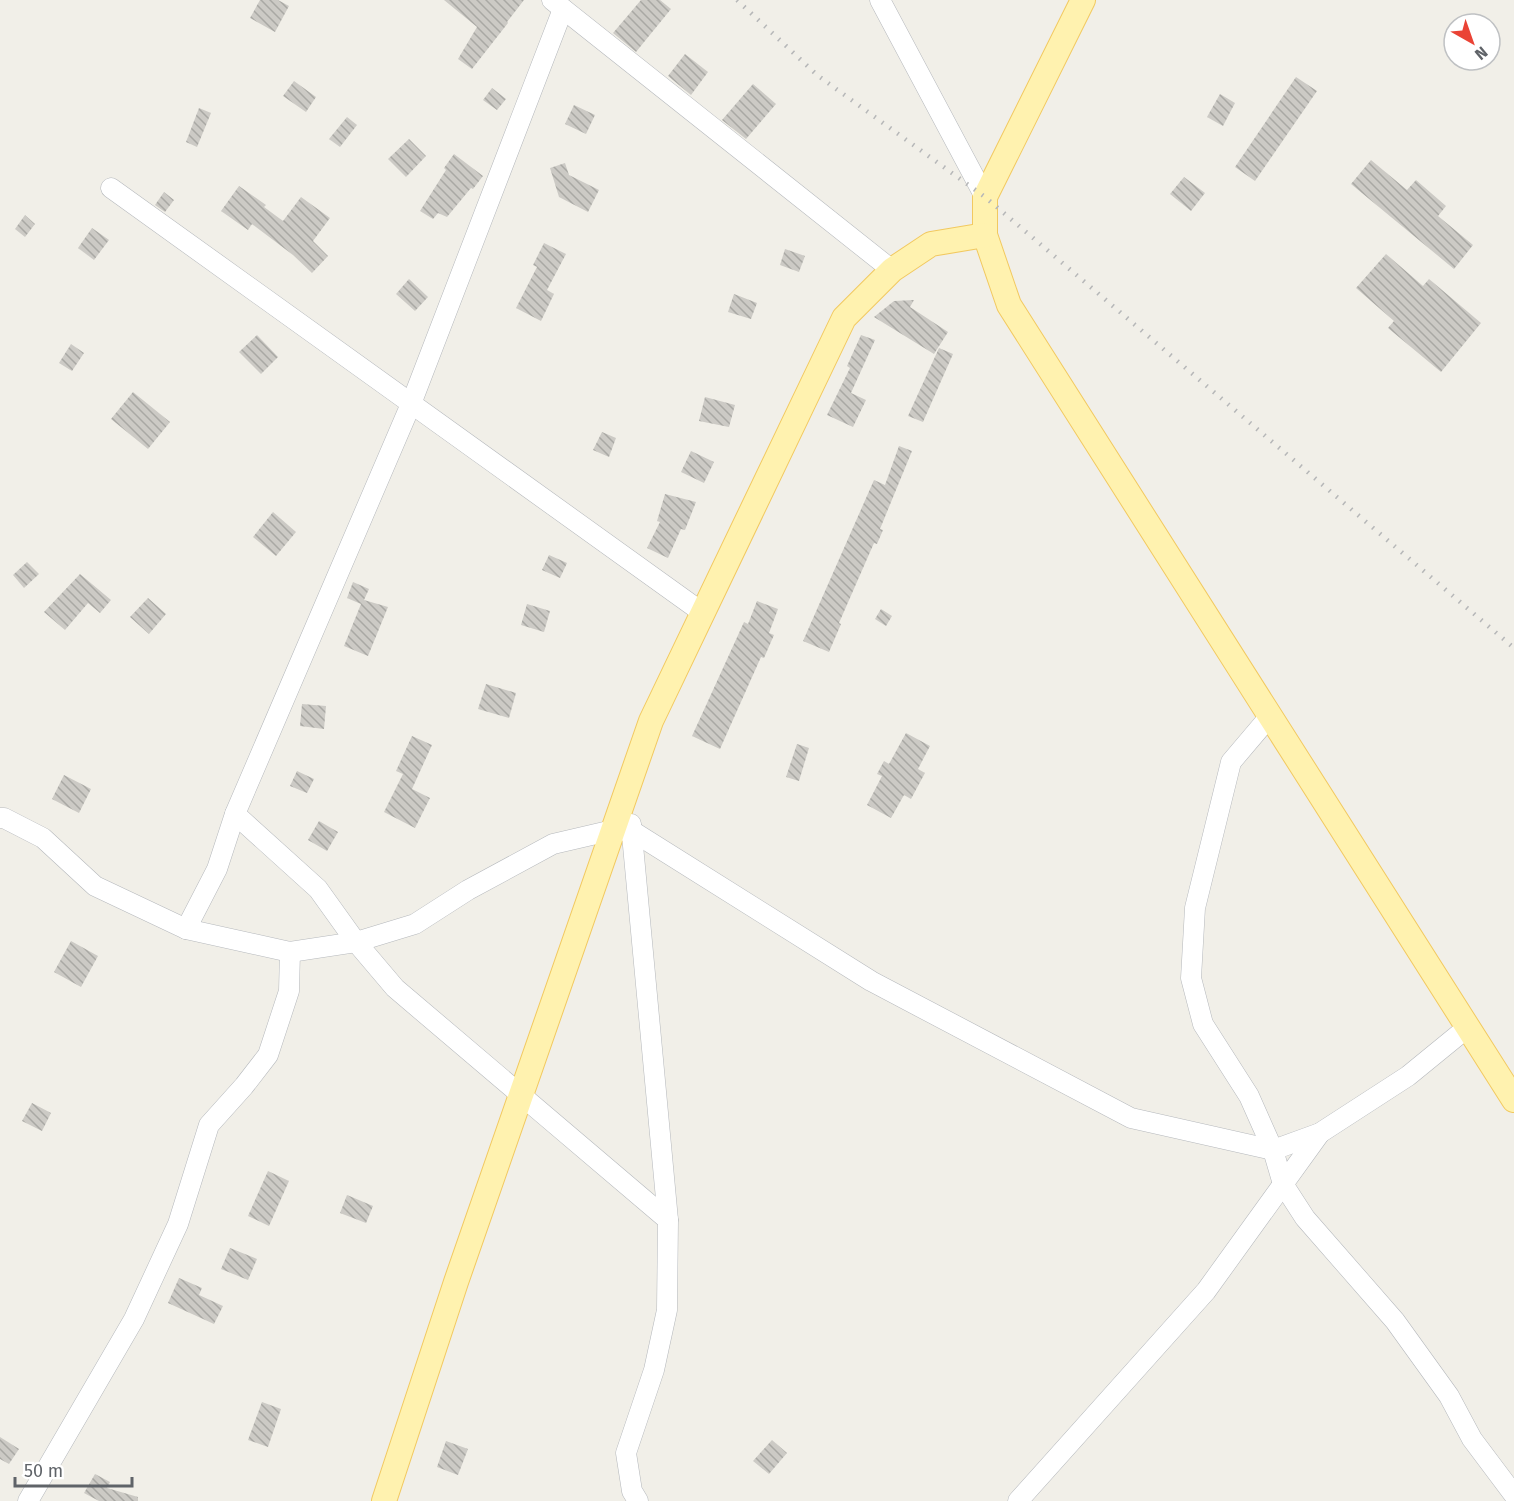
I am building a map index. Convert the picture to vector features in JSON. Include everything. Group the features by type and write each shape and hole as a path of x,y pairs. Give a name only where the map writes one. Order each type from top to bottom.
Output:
{"main road":[{"path":"1083,0 985,197 985,235 1009,305 1514,1100"},
{"path":"384,1501 521,1095 622,831 628,788 651,721 844,318 892,270 931,244 985,235"}],"street":[{"path":"880,0 985,197"},
{"path":"186,929 217,868 236,814 411,404 557,4 892,270"},
{"path":"111,188 703,613"},
{"path":"1270,716 1231,762 1195,908 1191,978 1203,1024 1249,1096 1273,1150 1283,1184 1305,1218 1395,1321 1449,1396 1472,1439 1514,1495"},
{"path":"236,814 318,889 356,942 395,988 668,1220"},
{"path":"0,818 43,837 94,886 186,929 290,952 356,942 415,924 468,890 553,844 622,831 871,981 1131,1118 1273,1150 1320,1133 1408,1076 1468,1027"},
{"path":"622,831 668,1220 667,1310 654,1370 626,1453 632,1491 638,1501"},
{"path":"28,1501 134,1319 178,1224 209,1125 268,1055 289,991 290,952"},
{"path":"1018,1501 1206,1291 1320,1133"}],"building":[{"path":"260,0 278,0 289,6 275,32 250,18"},
{"path":"444,0 524,0 472,69 458,59 477,27"},
{"path":"641,0 660,0 671,9 636,52 613,33"},
{"path":"685,54 708,72 691,95 668,76"},
{"path":"1296,77 1317,91 1255,181 1235,167"},
{"path":"294,81 316,97 306,112 283,96"},
{"path":"753,84 776,104 746,139 722,120"},
{"path":"492,88 506,99 497,110 483,100"},
{"path":"1220,94 1235,103 1223,126 1207,117"},
{"path":"574,105 595,115 586,134 565,124"},
{"path":"199,108 211,113 197,147 186,142"},
{"path":"347,117 357,125 340,147 329,139"},
{"path":"409,139 426,156 406,177 388,159"},
{"path":"454,154 483,176 447,217 438,213 433,219 420,211"},
{"path":"1371,160 1407,190 1416,180 1446,206 1438,216 1473,245 1454,269 1351,184"},
{"path":"565,163 569,175 599,190 588,212 559,197 550,168"},
{"path":"1184,177 1205,193 1191,211 1170,194"},
{"path":"239,186 266,205 264,207 283,221 301,197 330,218 313,241 328,256 312,273 293,255 252,224 248,230 221,211"},
{"path":"164,192 174,200 165,212 155,205"},
{"path":"25,215 35,224 25,237 15,229"},
{"path":"92,228 109,240 94,260 78,248"},
{"path":"544,243 566,254 547,290 554,294 541,321 516,308 537,267 533,265"},
{"path":"785,249 805,256 799,272 780,265"},
{"path":"1386,254 1423,286 1429,279 1481,323 1441,372 1388,328 1394,321 1356,288"},
{"path":"409,279 428,297 415,311 396,294"},
{"path":"734,294 757,303 751,319 728,312"},
{"path":"914,300 910,307 948,332 934,354 874,317 894,301"},
{"path":"257,335 278,357 261,374 239,352"},
{"path":"861,335 875,340 851,393 866,400 853,427 827,415 850,368 847,366"},
{"path":"71,344 84,353 72,371 59,363"},
{"path":"939,348 953,354 923,422 908,416"},
{"path":"133,392 170,422 148,449 111,419"},
{"path":"705,397 735,405 729,427 699,421"},
{"path":"602,432 616,438 609,457 593,450"},
{"path":"899,446 912,451 880,529 883,530 877,544 874,543 839,623 841,624 829,652 803,641 874,480 885,485"},
{"path":"691,451 714,462 704,483 681,472"},
{"path":"665,494 696,502 685,530 681,529 668,558 647,548 660,522 657,521"},
{"path":"273,512 296,532 276,556 253,537"},
{"path":"549,555 567,563 560,578 542,570"},
{"path":"27,562 39,574 24,588 13,575"},
{"path":"80,574 111,600 100,613 88,603 65,630 44,612"},
{"path":"353,582 369,589 364,600 388,607 368,656 344,646 361,604 347,598"},
{"path":"148,598 166,614 149,634 130,617"},
{"path":"757,601 778,609 769,633 774,635 764,658 761,657 720,749 692,736 744,622 748,624"},
{"path":"527,604 550,611 544,632 521,625"},
{"path":"881,609 892,616 886,626 875,619"},
{"path":"486,684 516,693 509,718 478,709"},
{"path":"302,704 326,706 324,729 300,726"},
{"path":"906,733 930,746 918,769 925,773 911,799 904,795 891,818 867,805 882,776 877,774 884,761 889,764"},
{"path":"412,736 432,745 412,789 430,798 415,828 384,812 403,774 396,771"},
{"path":"797,744 809,748 799,781 786,777"},
{"path":"297,771 314,779 307,793 290,786"},
{"path":"64,775 91,789 79,813 52,799"},
{"path":"319,821 338,832 327,851 308,840"},
{"path":"71,941 98,956 81,987 54,972"},
{"path":"32,1103 51,1113 42,1131 22,1121"},
{"path":"268,1171 289,1181 269,1226 248,1216"},
{"path":"347,1195 373,1206 366,1223 340,1213"},
{"path":"230,1248 257,1259 248,1280 221,1269"},
{"path":"179,1278 202,1288 199,1295 223,1306 214,1324 168,1303"},
{"path":"262,1402 281,1409 268,1447 248,1440"},
{"path":"0,1437 19,1449 9,1464 0,1459"},
{"path":"772,1440 787,1453 769,1474 753,1461"},
{"path":"446,1441 468,1449 458,1475 437,1467"},
{"path":"95,1474 110,1482 107,1488 138,1497 138,1501 99,1501 84,1493"}],"railway":[{"path":"737,0 817,75 985,197 1514,648"}]}
